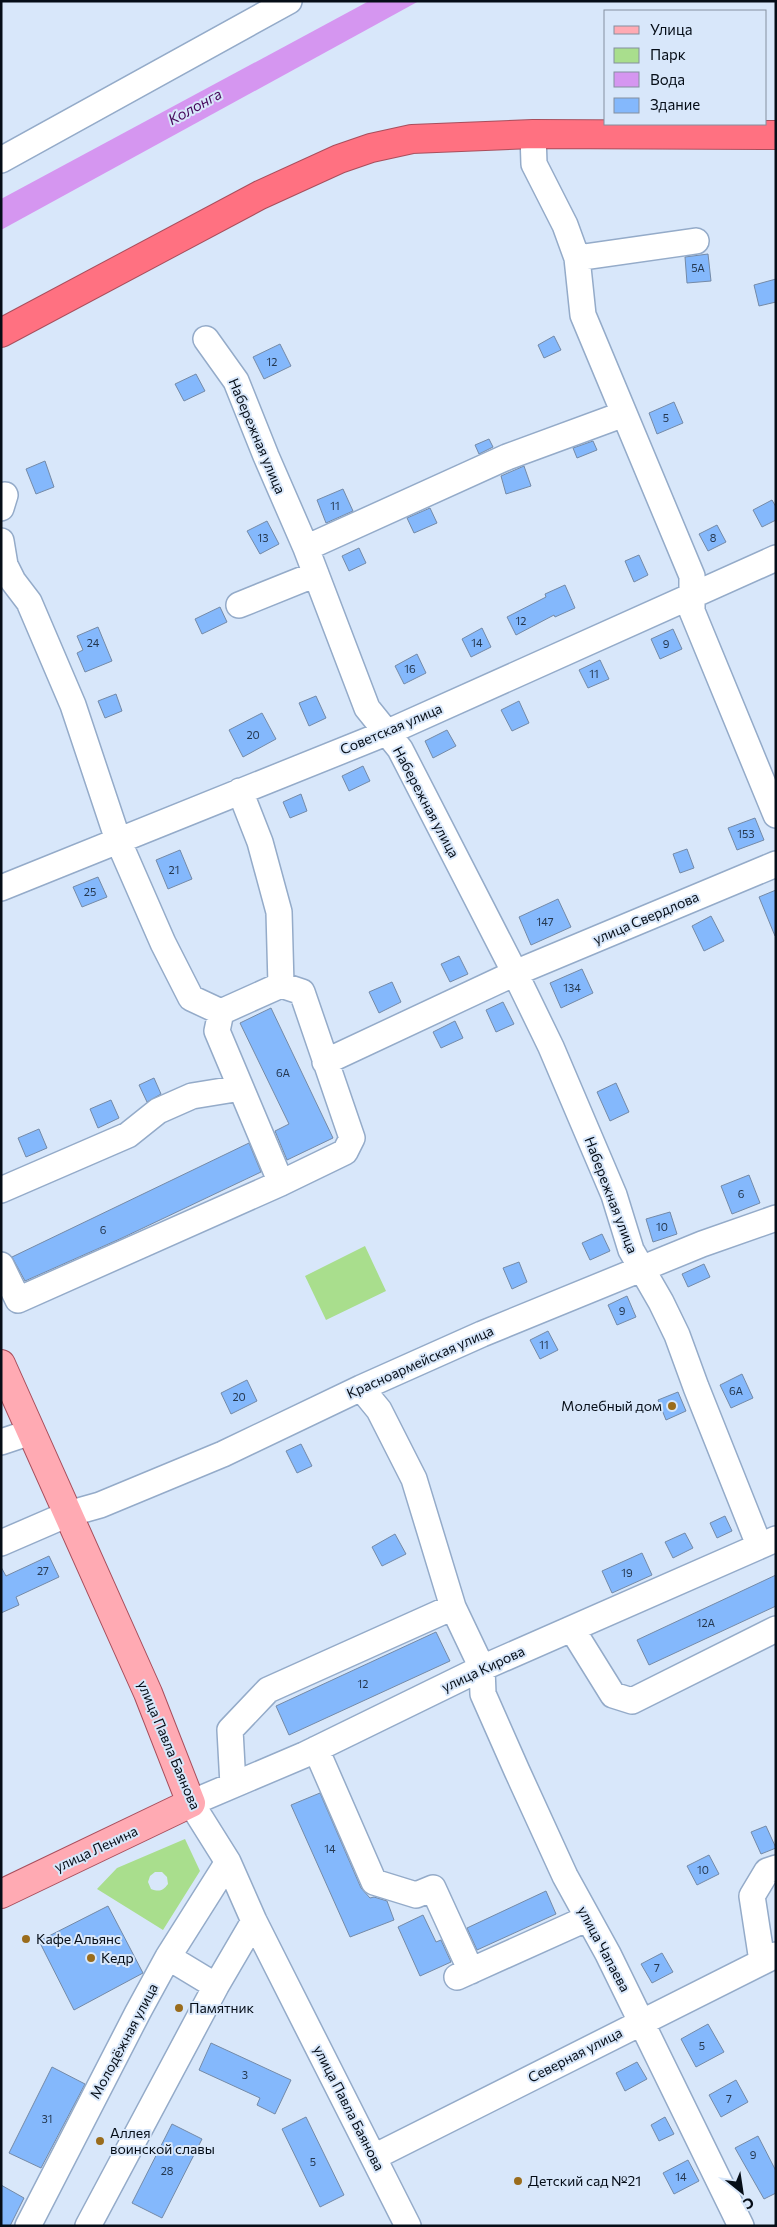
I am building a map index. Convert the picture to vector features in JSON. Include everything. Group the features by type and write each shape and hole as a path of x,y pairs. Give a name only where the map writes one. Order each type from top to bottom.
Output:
{"highway":[{"path":"1,333 260,195 339,159 370,148 412,139 533,134 776,135"}],"main road":[{"name":"улица Павла Баянова","path":"1,1364 148,1693 191,1803"},
{"name":"улица Ленина","path":"1,1894 191,1803"}],"street":[{"path":"1,160 289,1"},
{"path":"533,134 534,164 565,226 576,258 583,314 692,576 692,611 776,815"},
{"path":"576,258 696,241"},
{"name":"Набережная улица","path":"206,338 236,381 306,548 367,708 400,749 516,973 551,1047 614,1195 630,1250 677,1335 696,1387 768,1542"},
{"path":"306,548 506,457 624,414"},
{"path":"1,541 5,565 13,582 29,602 73,705 118,840 163,943 191,998 220,1012 281,985 302,992 352,1138 345,1152 281,1183 18,1300 1,1264"},
{"name":"Советская улица","path":"1,888 386,733 776,558"},
{"path":"239,604 316,574"},
{"path":"1,591 29,602"},
{"path":"240,792 260,842 279,912 281,985"},
{"name":"улица Свердлова","path":"325,1062 516,973 776,864"},
{"path":"220,1012 217,1031 281,1183"},
{"path":"1,1190 128,1135 158,1111 192,1096 241,1088"},
{"name":"Красноармейская улица","path":"1,1543 68,1514 100,1505 223,1454 361,1388 482,1334 702,1244 776,1218"},
{"path":"361,1388 379,1410 414,1479 453,1606 482,1668"},
{"path":"1,1442 31,1432"},
{"name":"улица Кирова","path":"191,1803 316,1749 482,1668 768,1542"},
{"path":"234,1785 230,1730 268,1690 453,1606"},
{"path":"572,1629 612,1695 632,1701 776,1629"},
{"name":"улица Чапаева","path":"482,1668 483,1694 565,1876 642,2022 740,2226"},
{"path":"316,1749 374,1882 416,1895 433,1888 464,1974 588,1918"},
{"name":"улица Павла Баянова","path":"191,1803 228,1862 254,1921 408,2226"},
{"name":"Молодёжная улица","path":"28,2226 168,1957 228,1862"},
{"path":"769,1958 752,1896 767,1871 776,1868"},
{"path":"88,2226 216,1986 254,1921"},
{"path":"168,1957 216,1986"},
{"name":"Северная улица","path":"374,2157 769,1958"}],"green space":[{"path":"365,1246 386,1291 326,1320 305,1276"},
{"path":"185,1839 200,1871 163,1930 97,1889 117,1868","holes":["155,1872 162,1872 167,1877 168,1884 161,1890 151,1889 148,1882 150,1876"]}],"water":[{"name":"Колонга","path":"369,1 419,1 1,230 1,199"}],"building":[{"path":"708,254 711,281 687,283 685,257"},
{"path":"776,279 776,302 759,306 754,285"},
{"path":"554,336 561,350 544,358 538,345"},
{"path":"280,344 291,366 264,379 253,357"},
{"path":"196,374 205,391 184,401 175,384"},
{"path":"674,402 683,423 657,434 649,413"},
{"path":"489,439 493,447 479,454 475,445"},
{"path":"593,441 597,450 577,458 573,448"},
{"path":"45,461 54,487 36,494 26,469"},
{"path":"524,466 531,486 506,494 501,476"},
{"path":"343,489 353,511 326,523 317,500"},
{"path":"772,500 776,507 776,520 762,527 753,510"},
{"path":"430,508 437,523 414,533 407,518"},
{"path":"267,521 279,544 260,554 247,531"},
{"path":"717,525 726,542 708,551 699,534"},
{"path":"359,548 366,563 349,571 342,556"},
{"path":"639,555 648,575 634,582 625,561"},
{"path":"565,585 575,608 555,617 554,615 516,635 507,617 546,597 545,594"},
{"path":"220,607 227,622 202,634 195,619"},
{"path":"98,627 112,661 85,672 77,653 83,650 77,636"},
{"path":"482,628 491,647 471,657 462,639"},
{"path":"673,629 682,649 660,659 651,639"},
{"path":"417,654 426,673 404,684 395,666"},
{"path":"600,660 609,679 588,688 579,670"},
{"path":"116,694 122,711 105,718 98,701"},
{"path":"316,696 326,718 309,726 299,703"},
{"path":"519,701 529,723 512,731 501,710"},
{"path":"262,713 276,739 243,757 229,730"},
{"path":"447,730 456,746 433,758 425,741"},
{"path":"363,766 370,781 349,791 342,776"},
{"path":"301,794 307,811 290,818 283,802"},
{"path":"755,818 764,840 737,850 728,828"},
{"path":"687,849 694,868 680,873 673,854"},
{"path":"180,850 192,879 168,889 156,860"},
{"path":"98,877 107,897 82,907 73,887"},
{"path":"776,890 776,935 775,936 759,897"},
{"path":"558,899 571,927 531,945 519,917"},
{"path":"711,916 724,941 704,951 692,926"},
{"path":"459,956 468,974 450,982 441,964"},
{"path":"582,969 593,993 561,1008 550,983"},
{"path":"392,982 401,1002 379,1013 369,992"},
{"path":"503,1002 514,1024 496,1032 486,1010"},
{"path":"271,1008 333,1138 287,1160 275,1131 289,1124 240,1023"},
{"path":"455,1021 463,1038 441,1048 433,1032"},
{"path":"154,1078 161,1094 147,1102 139,1085"},
{"path":"616,1083 629,1112 610,1121 597,1092"},
{"path":"111,1100 119,1118 98,1128 90,1109"},
{"path":"39,1129 47,1148 26,1157 18,1138"},
{"path":"249,1143 261,1172 122,1238 25,1281 12,1257"},
{"path":"749,1175 760,1203 732,1214 721,1186"},
{"path":"670,1212 677,1234 653,1242 646,1219"},
{"path":"602,1234 610,1251 590,1260 582,1243"},
{"path":"519,1262 527,1282 512,1289 503,1268"},
{"path":"704,1264 710,1277 688,1287 682,1274"},
{"path":"627,1296 636,1317 617,1325 608,1305"},
{"path":"548,1331 558,1350 540,1359 530,1340"},
{"path":"742,1374 753,1398 731,1408 720,1385"},
{"path":"247,1380 257,1401 231,1414 221,1393"},
{"name":"Молебный дом","path":"678,1392 686,1411 666,1420 658,1400"},
{"path":"301,1444 312,1466 297,1473 286,1451"},
{"path":"725,1516 732,1531 717,1538 710,1523"},
{"path":"685,1533 693,1548 673,1558 665,1542"},
{"path":"395,1534 406,1554 382,1566 372,1547"},
{"path":"642,1553 652,1575 612,1593 602,1571"},
{"path":"49,1556 59,1577 16,1597 19,1605 1,1613 1,1567 6,1576"},
{"path":"776,1575 776,1606 649,1665 637,1640"},
{"path":"436,1632 450,1661 289,1735 276,1706"},
{"path":"320,1793 361,1888 370,1898 374,1897 387,1901 394,1920 350,1937 291,1805"},
{"path":"766,1826 776,1848 761,1854 751,1832"},
{"path":"709,1855 719,1874 697,1885 687,1866"},
{"path":"546,1891 556,1914 477,1950 467,1928"},
{"name":"Кедр","path":"108,1906 143,1973 74,2010 39,1941"},
{"path":"423,1915 436,1942 441,1940 451,1962 420,1976 398,1927"},
{"path":"662,1953 673,1972 652,1983 641,1964"},
{"path":"708,2024 724,2052 696,2067 681,2039"},
{"path":"211,2043 291,2080 275,2114 257,2105 260,2098 199,2070"},
{"path":"637,2062 647,2079 625,2091 616,2073"},
{"path":"52,2067 85,2084 41,2168 9,2153"},
{"path":"736,2080 748,2102 721,2117 709,2095"},
{"path":"306,2117 344,2195 320,2207 282,2129"},
{"path":"665,2117 674,2134 659,2141 651,2125"},
{"path":"172,2124 202,2139 162,2218 132,2203"},
{"path":"758,2136 776,2171 776,2193 764,2199 735,2148"},
{"path":"688,2160 699,2181 674,2194 663,2173"},
{"path":"1,2185 24,2198 10,2226 1,2226"}],"place":[{"name":"Молебный дом","path":"672,1406"},
{"name":"Кафе Альянс","path":"26,1939"},
{"name":"Кедр","path":"91,1958"},
{"name":"Памятник","path":"179,2008"},
{"name":"Аллея воинской славы","path":"100,2141"},
{"name":"Детский сад №21","path":"518,2181"}]}
